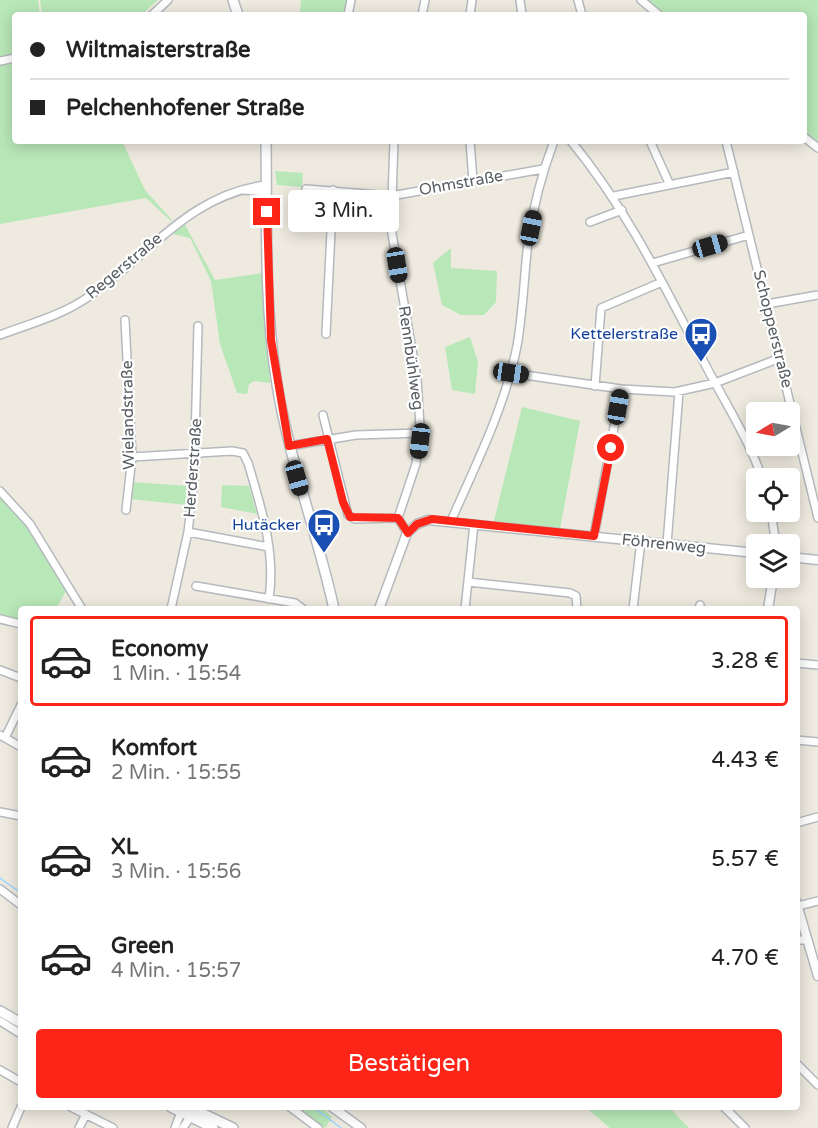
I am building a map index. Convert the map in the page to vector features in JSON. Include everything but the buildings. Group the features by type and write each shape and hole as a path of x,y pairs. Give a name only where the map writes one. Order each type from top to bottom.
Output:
{"main road":[{"path":"266,144 271,340 289,446 323,561 333,606"},
{"path":"0,1011 18,1021"},
{"path":"188,1110 213,1128"},
{"path":"188,1110 233,1128"}],"street":[{"path":"155,12 168,0"},
{"path":"641,0 655,12"},
{"name":"Rennbühlweg","path":"394,144 391,196 392,240 417,379 420,433 416,464 398,518"},
{"path":"470,144 473,180"},
{"path":"451,521 479,458 511,373 519,333 528,241 543,169 553,144"},
{"path":"573,144 614,196 622,210 715,383 757,468"},
{"path":"651,144 669,183"},
{"name":"Schopperstraße","path":"727,144 780,358 814,482 818,518"},
{"name":"Ohmstraße","path":"306,189 391,196 543,169"},
{"path":"614,196 669,183 734,172"},
{"name":"Regerstraße","path":"0,335 85,300 166,231 228,193 267,188"},
{"path":"326,334 333,190"},
{"path":"590,222 622,210"},
{"path":"652,263 749,235"},
{"path":"595,386 601,308 662,282"},
{"path":"767,303 818,295"},
{"name":"Wielandstraße","path":"125,320 132,457 126,510"},
{"name":"Herderstraße","path":"172,606 188,532 196,455 198,326"},
{"path":"511,373 621,389 679,392 715,383 780,358"},
{"path":"594,536 621,389"},
{"path":"667,544 679,392"},
{"path":"323,415 343,502 350,517 398,518 408,533 380,606"},
{"path":"289,446 327,439 420,433"},
{"path":"132,457 238,451 245,455 269,547 272,574 269,599"},
{"path":"0,491 30,524 80,606"},
{"name":"Föhrenweg","path":"408,533 423,521 451,521 746,553"},
{"path":"465,606 474,524"},
{"path":"188,532 269,547"},
{"path":"633,606 641,541"},
{"path":"800,558 818,560"},
{"path":"468,582 570,593 576,596 577,606"},
{"path":"196,586 295,603 299,606"},
{"path":"768,606 771,588"},
{"path":"0,619 18,623"},
{"path":"800,663 818,665"},
{"path":"0,670 18,677"},
{"path":"18,710 3,736 18,745"},
{"path":"800,740 818,742"},
{"path":"0,812 18,815"},
{"path":"800,822 818,817"},
{"path":"0,889 18,903"},
{"path":"800,903 818,901"},
{"path":"800,914 818,976"},
{"path":"800,940 807,940"},
{"path":"0,1021 18,1032"},
{"path":"800,1067 818,1085"},
{"path":"0,1070 18,1080"},
{"path":"12,1128 20,1110"},
{"path":"77,1110 113,1128"},
{"path":"175,1128 188,1110"},
{"path":"183,1128 188,1110"},
{"path":"294,1110 318,1128"},
{"path":"336,1110 361,1128"},
{"path":"727,1110 745,1128"},
{"path":"79,1128 86,1114"}],"green space":[{"path":"0,0 38,0 40,12 12,12 12,56 0,58"},
{"path":"40,0 158,0 144,12 42,12"},
{"path":"301,0 348,0 346,12 300,12"},
{"path":"646,0 818,0 818,144 807,135 807,12 660,12"},
{"path":"12,63 12,144 123,144 145,190 172,220 146,198 0,224 0,65"},
{"path":"275,171 303,173 302,187 277,185"},
{"path":"184,223 215,280 263,273 270,383 254,381 249,384 247,394 237,393 220,344 211,281 190,238 169,233"},
{"path":"451,248 451,268 497,271 496,302 484,315 461,315 442,305 433,263"},
{"path":"470,337 478,362 475,394 452,390 445,347"},
{"path":"522,407 580,421 560,529 494,521"},
{"path":"131,482 189,486 187,505 130,499"},
{"path":"222,485 249,486 257,514 221,507"},
{"path":"0,495 33,534 67,589 58,606 18,606 18,619 0,615"},
{"path":"298,1110 324,1110 332,1117 325,1128"},
{"path":"589,1110 672,1110 689,1128 610,1128"}],"waterway":[{"path":"0,878 18,891"},
{"path":"317,1110 341,1128"}],"place":[{"name":"Kettelerstraße","path":"701,363"},
{"name":"Hutäcker","path":"324,554"}],"route":[{"path":"267,212 269,321 276,379 289,446 327,439 343,502 350,517 355,519 398,518 408,533 417,524 432,519 594,536 611,448"}]}
